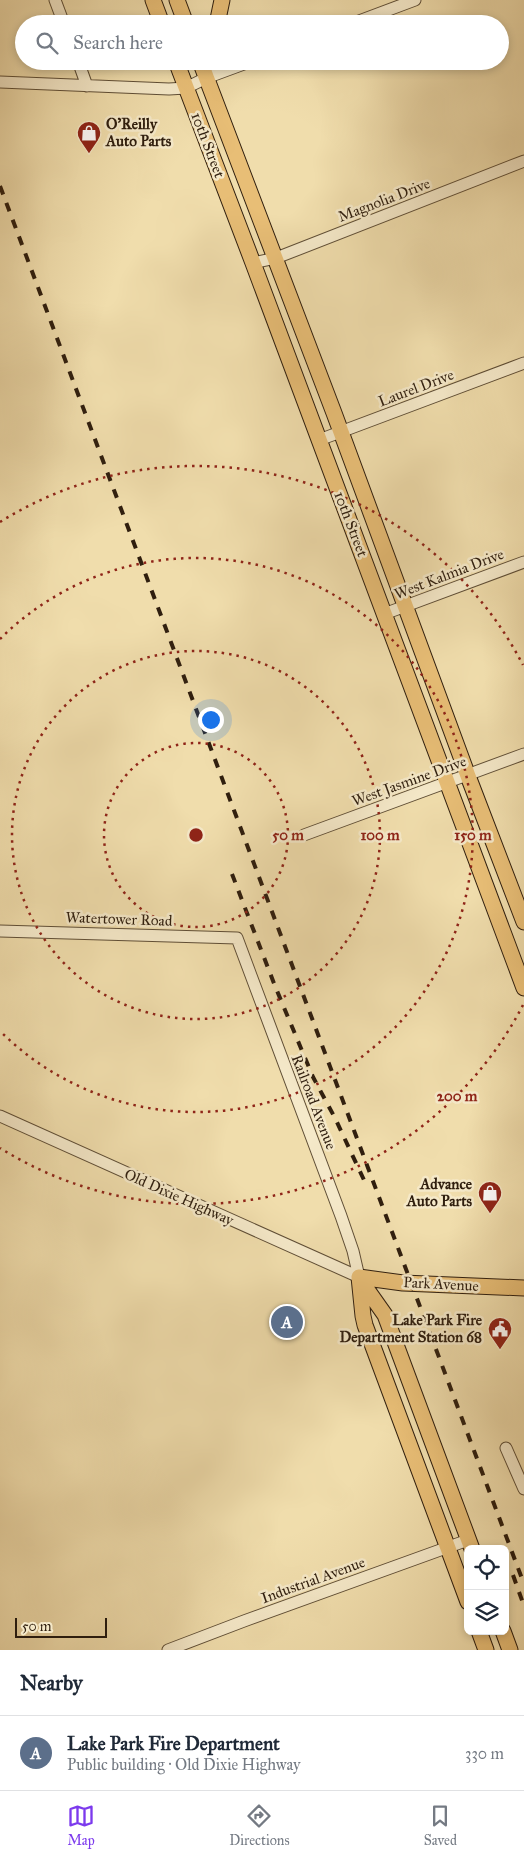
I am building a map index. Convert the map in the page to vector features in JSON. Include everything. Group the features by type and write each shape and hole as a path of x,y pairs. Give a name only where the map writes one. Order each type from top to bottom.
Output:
{"main road":[{"path":"153,0 159,15"},
{"path":"177,0 183,15"},
{"path":"219,15 222,0"},
{"name":"10th Street","path":"179,70 524,988"},
{"name":"10th Street","path":"203,70 342,432 468,776 524,922"},
{"path":"196,114 208,70"},
{"path":"359,1278 385,1315 470,1544"},
{"path":"359,1278 362,1316 365,1325 464,1592"},
{"name":"Park Avenue","path":"359,1278 403,1283 524,1288"},
{"path":"480,1635 486,1650"},
{"path":"504,1635 510,1650"}],"street":[{"path":"55,0 61,15"},
{"path":"370,15 393,4 415,0"},
{"path":"81,70 87,86"},
{"path":"0,82 169,89 186,88 228,70"},
{"name":"Magnolia Drive","path":"253,263 276,258 524,161"},
{"name":"Laurel Drive","path":"319,440 524,362"},
{"name":"West Kalmia Drive","path":"384,614 524,562"},
{"name":"West Jasmine Drive","path":"304,835 524,754"},
{"name":"Watertower Road","path":"0,931 237,938"},
{"name":"Railroad Avenue","path":"237,938 341,1216 353,1251 359,1278"},
{"name":"Old Dixie Highway","path":"0,1116 359,1278"},
{"path":"506,1448 524,1489"},
{"name":"Industrial Avenue","path":"168,1650 447,1547 470,1544"}],"railway":[{"path":"0,186 524,1584"},
{"path":"232,874 275,986 313,1077 335,1118 364,1180"},
{"path":"513,1575 524,1606"}],"place":[{"name":"O'Reilly Auto Parts","path":"89,154"},
{"name":"Advance Auto Parts","path":"490,1214"},
{"name":"Lake Park Fire Department","path":"287,1322"},
{"name":"Lake Park Fire Department Station 68","path":"500,1350"}]}
